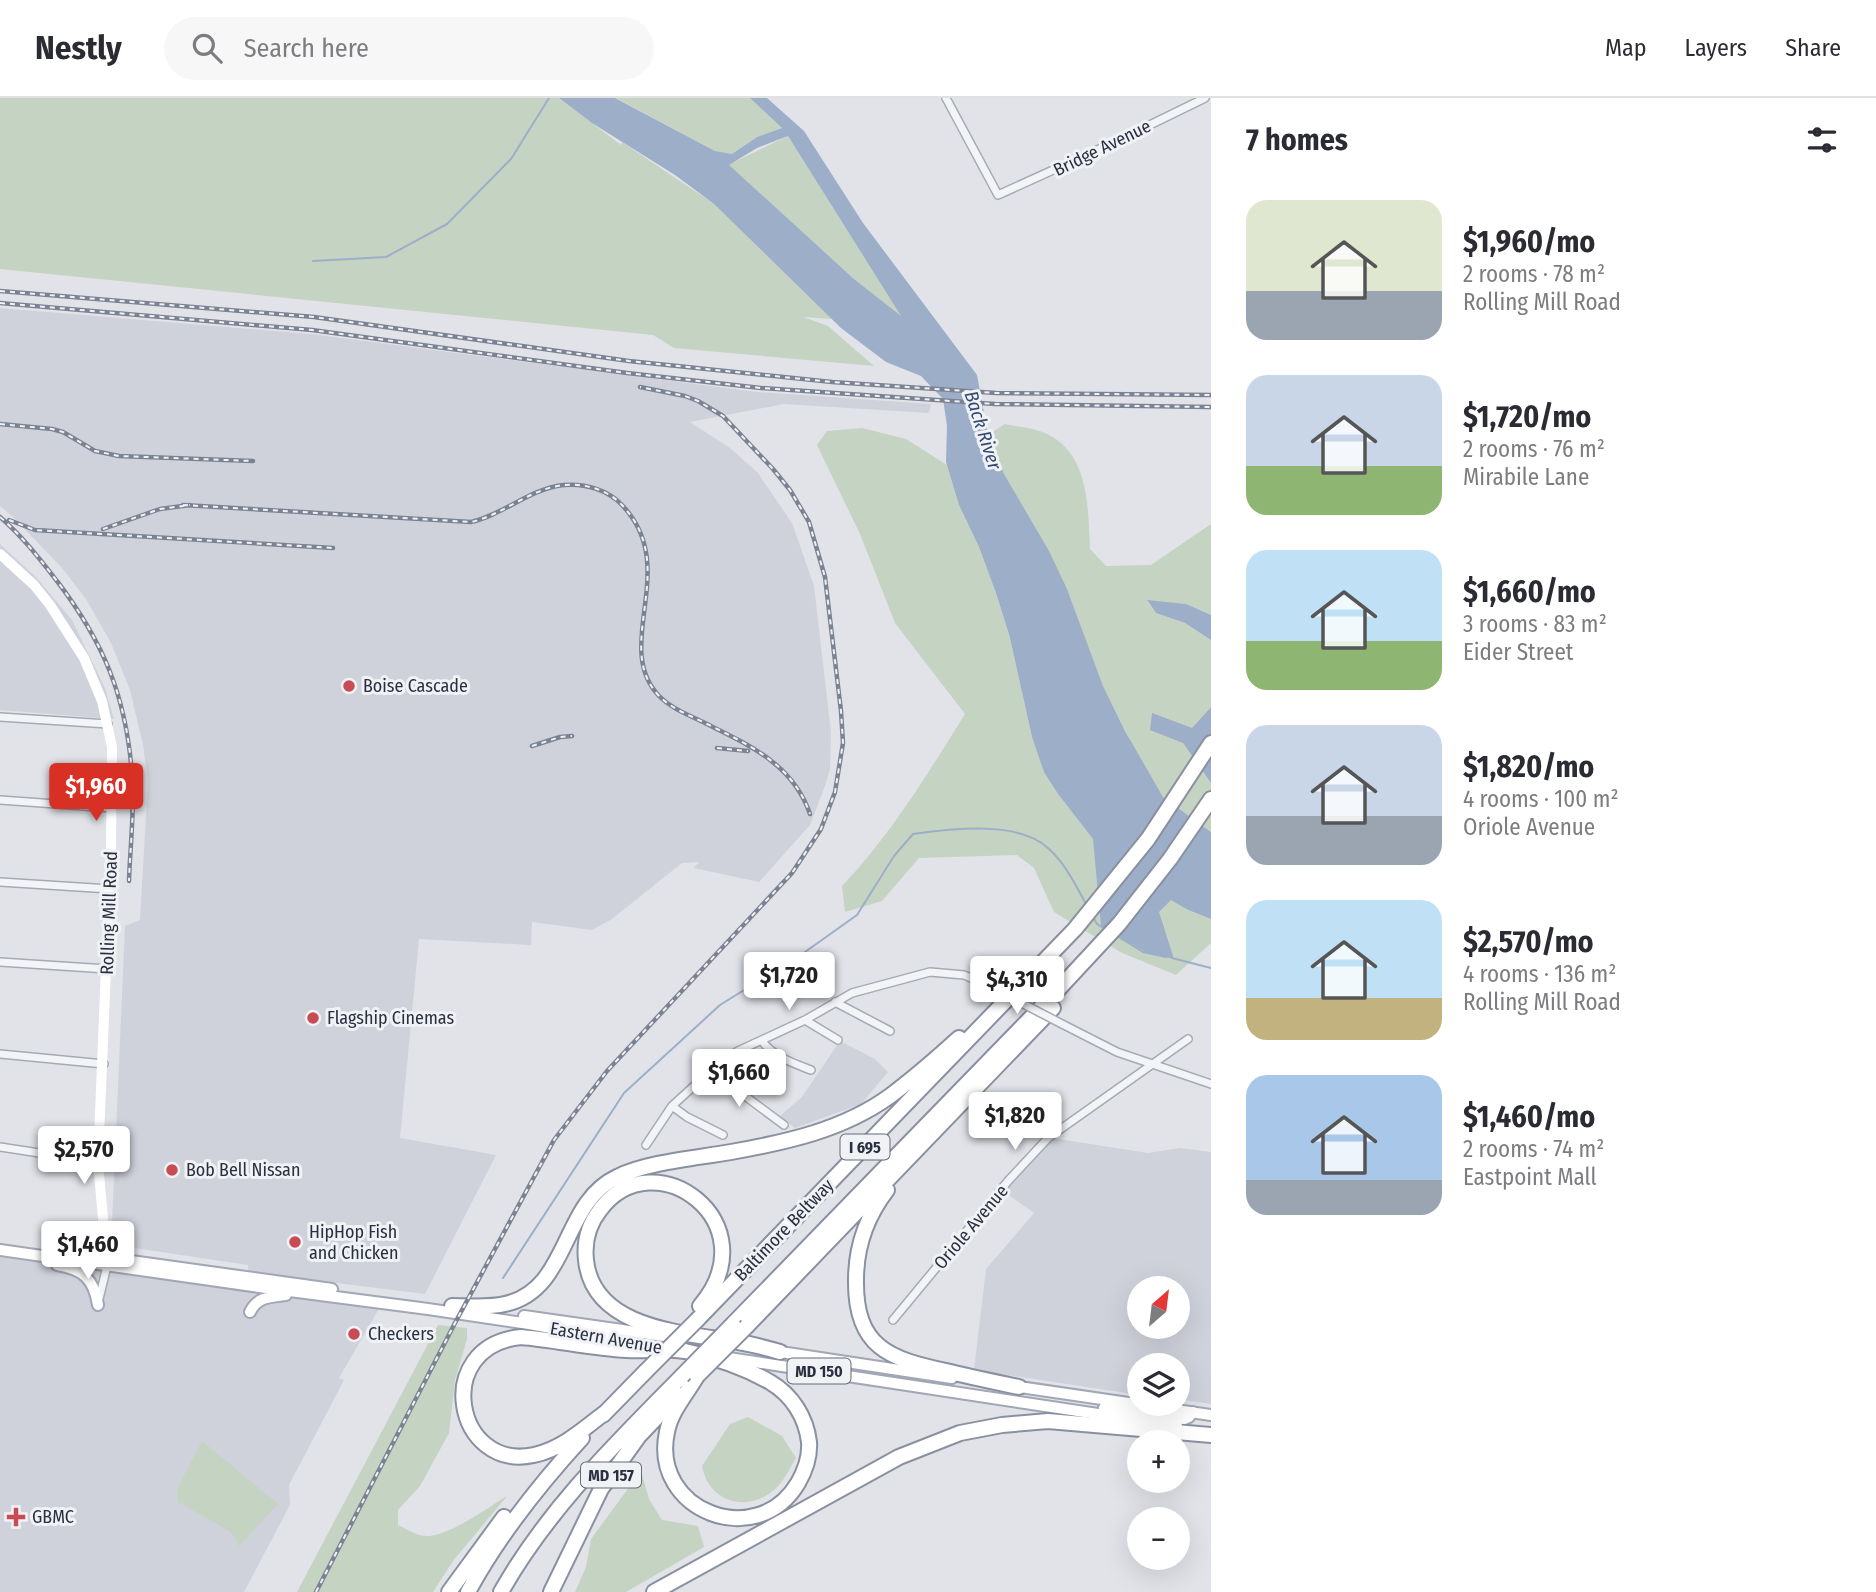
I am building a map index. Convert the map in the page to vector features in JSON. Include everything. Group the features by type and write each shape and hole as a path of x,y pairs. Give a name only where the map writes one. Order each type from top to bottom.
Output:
{"highway":[{"name":"Baltimore Beltway","path":"468,1592 500,1538 560,1462 694,1318 1032,976 1075,929 1148,839 1211,743"},
{"name":"Baltimore Beltway","path":"740,1325 1053,995 1099,951 1170,859 1211,799"},
{"path":"740,1325 1029,1035 1099,951"},
{"path":"452,1306 506,1304 532,1292 550,1272 590,1198 616,1177 646,1168 795,1139 830,1127 871,1108 910,1081 1032,976"},
{"path":"949,1118 882,1197 864,1229 856,1267 860,1316 872,1339 897,1359 1019,1387"},
{"path":"694,1318 712,1289 721,1266 722,1242 713,1217 696,1197 674,1186 651,1183 613,1197 598,1212 586,1245 588,1271 607,1302 625,1315 652,1327 742,1342 780,1352"},
{"name":"MD 157","path":"551,1592 590,1509 614,1469 689,1376 740,1325"},
{"path":"607,1411 557,1447 535,1455 516,1456 496,1450 472,1429 464,1409 463,1390 468,1371 486,1348 508,1338 521,1337 626,1350 684,1351 764,1379 789,1398 801,1414 809,1446 805,1470 793,1491 767,1512 742,1519 706,1512 687,1499 673,1480 665,1456 667,1430 689,1376"},
{"path":"501,1592 524,1554 571,1493 689,1376"},
{"path":"662,1592 899,1457 960,1433 1002,1425 1048,1421 1211,1433"},
{"name":"MD 157","path":"449,1592 517,1501 560,1462"},
{"path":"654,1592 703,1567"}],"main road":[{"name":"Rolling Mill Road","path":"0,554 34,585 59,616 84,658 102,701 112,747 110,889 98,1162 107,1262"},
{"name":"Eastern Avenue","path":"0,1243 107,1262 529,1324 608,1340 1211,1433"},
{"name":"Eastern Avenue","path":"0,1250 452,1306 1211,1415"},
{"path":"0,1250 34,1261 75,1269 86,1276 94,1286 98,1305"},
{"path":"250,1312 254,1304 267,1297 308,1293"},
{"path":"1007,1400 1031,1398 1184,1419 1189,1418 1193,1412"}],"street":[{"name":"Bridge Avenue","path":"946,98 998,195 1205,98"},
{"path":"0,717 108,724"},
{"path":"0,800 112,808"},
{"path":"0,882 110,889"},
{"path":"0,962 107,969"},
{"path":"646,1145 672,1107 710,1070 738,1051 805,1020 852,993 921,973 942,971 975,979 1117,1052 1211,1084"},
{"path":"835,1002 890,1031"},
{"path":"805,1020 838,1040"},
{"name":"Oriole Avenue","path":"893,1320 1040,1146 1075,1118 1188,1039"},
{"path":"762,1041 770,1051 811,1070"},
{"path":"0,1054 104,1064"},
{"path":"710,1070 784,1125"},
{"path":"672,1107 723,1135"},
{"path":"0,1147 98,1162"},
{"path":"98,1305 107,1262"}],"shaded area":[{"path":"0,308 311,334 757,392 931,404 929,413 784,404 690,422 730,448 758,473 792,523 814,586 831,732 830,769 825,786 810,825 759,882 694,868 699,862 682,863 612,919 592,930 532,922 531,945 419,939 400,1138 496,1155 425,1294 248,1272 248,1265 128,1247 112,1224 125,926 140,920 148,780 130,690 111,643 86,599 62,568 0,506"},
{"path":"0,544 36,577 72,620 105,688 114,719 0,710"},
{"path":"840,1041 875,1059 888,1072 861,1104 795,1128 780,1116 802,1097"},
{"path":"1052,1138 1148,1153 1180,1148 1211,1152 1211,1404 1190,1401 1190,1353 1127,1353 1127,1393 974,1370 986,1269 1034,1213 1003,1191"},
{"path":"0,1257 380,1307 339,1378 344,1380 289,1485 290,1505 244,1592 0,1592"}],"green space":[{"path":"0,98 559,98 621,145 622,142 714,204 832,319 803,317 828,326 874,366 674,348 653,335 0,269"},
{"path":"616,98 750,98 782,128 757,137 732,154 715,151"},
{"path":"788,136 903,319 854,279 728,165"},
{"path":"1005,424 1047,434 1061,443 1072,455 1084,484 1090,549 1106,566 1151,565 1211,524 1211,615 1186,604 1147,601 1156,613 1185,623 1211,640 1211,707 1192,728 1183,743 1211,783 1211,832 1163,797 1143,766 1103,687 1068,592 1004,474 988,435"},
{"path":"862,428 906,439 947,465 959,505 979,547 996,593 1011,642 1032,737 1045,772 1058,794 1090,835 1187,910 1211,919 1211,943 1176,975 1122,953 1054,912 1034,868 1017,855 919,858 882,901 845,912 842,886 893,825 965,714 895,623 860,534 817,445 827,431"},
{"path":"438,1325 467,1328 467,1339 455,1380 449,1433 420,1486 398,1510 398,1525 421,1535 438,1534 469,1520 507,1496 453,1561 433,1592 297,1592"},
{"path":"748,1417 782,1436 796,1458 774,1490 752,1501 740,1502 720,1495 712,1488 702,1466 730,1424"},
{"path":"202,1441 278,1504 239,1546 231,1532 178,1502 177,1489"},
{"path":"641,1471 649,1499 662,1520 698,1526 704,1547 626,1592 575,1592 586,1567 591,1539"}],"water":[{"name":"Back River","path":"559,98 615,98 715,151 732,154 757,137 782,128 750,98 767,98 804,131 863,223 977,375 988,435 1004,474 1049,551 1067,589 1103,686 1125,731 1163,797 1211,832 1211,919 1171,900 1159,912 1174,959 1147,953 1101,926 1093,839 1044,772 1032,737 1010,638 996,593 979,547 959,505 946,462 947,426 943,399 921,376 886,362 841,328 714,204 675,175 592,123","holes":["788,136 901,316 854,279 729,165 757,148"]},
{"path":"1147,600 1186,604 1211,615 1211,640 1185,623 1156,613"},
{"path":"1211,707 1211,783 1183,743 1150,730 1152,713 1192,728"}],"waterway":[{"path":"313,261 386,257 447,224 511,159 549,98"},
{"path":"503,1278 624,1093 720,1005 805,952 857,915 894,856 913,834 983,829 1019,833 1035,839 1060,861 1087,906"},
{"path":"1093,917 1097,924 1107,930"},
{"path":"1117,936 1143,952 1166,957"},
{"path":"1172,958 1211,968"}],"railway":[{"path":"0,291 314,317 629,361 832,382 996,393 1211,395"},
{"path":"0,303 312,330 627,373 761,388 995,404 1211,407"},
{"path":"316,1592 455,1323 554,1140 607,1071 792,873 821,829 835,792 843,743 841,711 825,577 809,522 790,490 773,469 723,416 685,396 640,387"},
{"path":"0,424 52,429 63,432 95,451 119,456 253,461"},
{"path":"183,505 471,522 552,487 580,485 603,492 622,505 639,529 646,554 647,580 641,653 646,676 664,701 738,739 768,758 793,782 810,814"},
{"path":"103,529 160,509 190,505"},
{"path":"0,517 30,547 57,581 88,626 110,672 124,720 132,774 133,814 129,881"},
{"path":"9,520 35,530 333,548"},
{"path":"532,746 572,736"},
{"path":"717,748 748,751"}],"place":[{"name":"Boise Cascade","path":"349,686"},
{"name":"Flagship Cinemas","path":"313,1018"},
{"name":"Bob Bell Nissan","path":"172,1170"},
{"name":"HipHop Fish and Chicken","path":"295,1242"},
{"name":"Checkers","path":"354,1334"},
{"name":"GBMC","path":"16,1517"}]}
